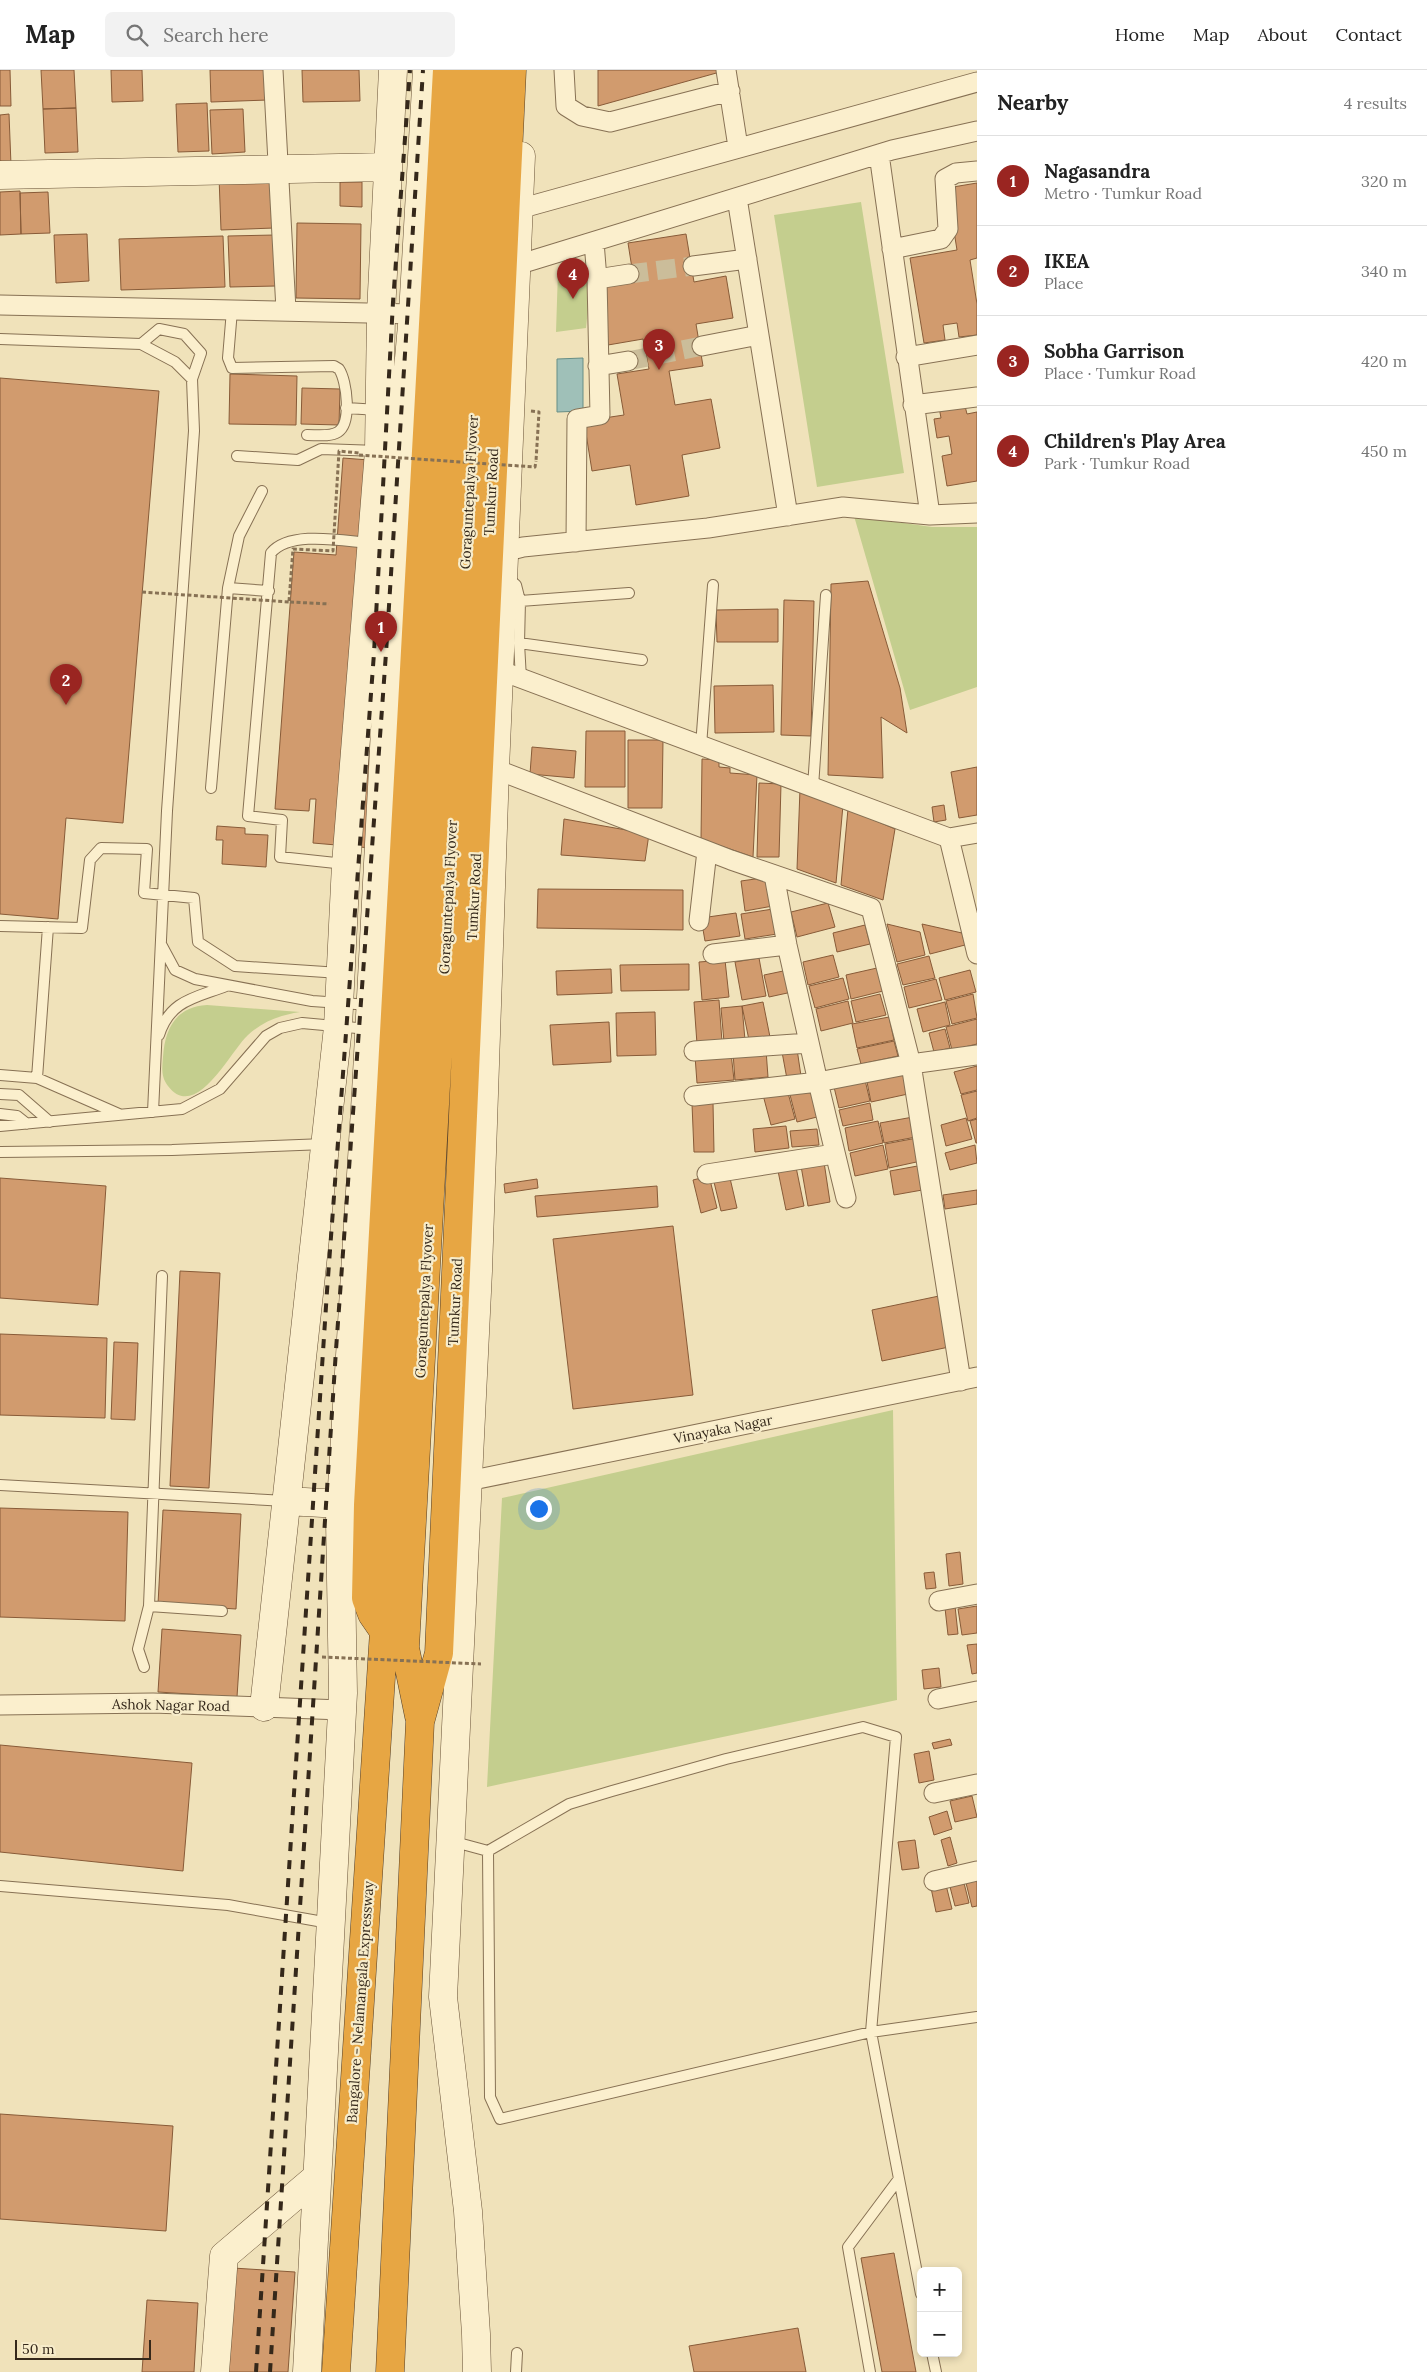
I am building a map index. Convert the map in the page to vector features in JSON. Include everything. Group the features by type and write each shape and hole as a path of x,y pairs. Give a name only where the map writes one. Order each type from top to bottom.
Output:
{"highway":[{"path":"394,1639 372,1614 366,1598 368,1505 447,70"},
{"name":"Goraguntepalya Flyover","path":"420,1722 394,1639 386,1592 469,70"},
{"name":"Goraguntepalya Flyover","path":"394,1639 492,70"},
{"name":"Tumkur Road","path":"420,1722 439,1653 480,781 491,474 512,70"},
{"name":"Bangalore - Nelamangala Expressway","path":"336,2372 394,1639"},
{"path":"390,2372 420,1722"}],"street":[{"path":"273,70 286,310"},
{"path":"264,1706 339,1015 346,864 379,451 370,410 381,313 393,70"},
{"path":"307,2372 342,1710 341,1504 370,1017 398,481 413,314 427,70"},
{"path":"477,2372 468,2211 443,1997 468,1481 495,769 510,674 504,563 525,70"},
{"path":"564,70 566,106 582,116 610,122 730,91"},
{"path":"726,70 738,147"},
{"path":"519,209 977,82"},
{"path":"517,265 879,154 977,131"},
{"path":"879,154 906,357 930,515"},
{"path":"0,175 387,167"},
{"path":"892,249 941,239 948,229 945,179 956,173 977,171"},
{"path":"737,198 788,516"},
{"path":"576,542 577,419 600,415 598,279 594,242"},
{"path":"693,266 747,259"},
{"path":"598,279 629,274"},
{"path":"0,305 413,314"},
{"path":"702,346 759,335"},
{"path":"906,357 977,346"},
{"path":"598,366 628,361"},
{"path":"913,406 977,398"},
{"path":"504,563 523,547 708,528 843,507 930,515 977,512"},
{"path":"510,674 949,838 977,833"},
{"path":"495,769 706,851 871,908 911,1064 969,1379"},
{"path":"949,838 973,920 977,954"},
{"path":"699,921 706,851"},
{"path":"774,875 787,945 834,1154 846,1198"},
{"path":"713,954 787,945"},
{"path":"694,1051 809,1043"},
{"path":"694,1096 818,1082 911,1064 977,1055"},
{"path":"707,1174 834,1154"},
{"name":"Vinayaka Nagar","path":"468,1481 969,1379"},
{"path":"286,1501 341,1504"},
{"path":"939,1602 977,1594"},
{"path":"938,1700 977,1691"},
{"name":"Ashok Nagar Road","path":"0,1705 153,1703 342,1710"},
{"path":"934,1793 977,1784"},
{"path":"934,1881 977,1871"},
{"path":"215,2372 224,2256 317,2177"}],"lane":[{"path":"232,310 228,358 232,368 334,366 339,369 344,381 346,422 339,431 328,435 307,435"},
{"path":"141,344 160,329 184,334 201,353 192,379 194,431 163,894 153,1112"},
{"path":"0,339 141,344 175,362 192,379"},
{"path":"346,408 370,410"},
{"path":"237,456 298,460 321,449 379,451"},
{"path":"211,788 228,588 239,536 262,491"},
{"path":"346,864 280,857 282,820 248,816 271,552 277,545 304,539 372,544"},
{"path":"504,563 516,585 520,601 519,642 510,674"},
{"path":"701,746 713,585"},
{"path":"228,588 268,591"},
{"path":"520,601 629,594"},
{"path":"813,787 826,595"},
{"path":"519,642 642,660"},
{"path":"0,926 82,928 90,860 101,848 147,849 144,893 194,898 198,942 235,966 342,973"},
{"path":"37,1078 48,928"},
{"path":"160,944 175,970 195,979 312,1002 339,1015 370,1017"},
{"path":"155,1051 163,1023 178,1004 226,986"},
{"path":"0,1126 182,1109 220,1089 266,1036 280,1028 339,1015 370,1017"},
{"path":"0,1075 37,1078 122,1115"},
{"path":"0,1094 19,1095 50,1122"},
{"path":"0,1114 17,1116 27,1124"},
{"path":"0,1152 172,1150 326,1144"},
{"path":"144,1667 138,1648 149,1606 155,1493 162,1276"},
{"path":"0,1485 286,1501"},
{"path":"149,1606 222,1611"},
{"path":"450,1841 488,1851 569,1804 622,1788 726,1759 863,1728 896,1737 871,2032 917,2274"},
{"path":"488,1851 490,2097 500,2119 871,2032 977,2017"},
{"path":"0,1886 228,1905 330,1924"},
{"path":"870,2372 848,2247 898,2180"},
{"path":"516,2372 517,2353"},
{"path":"933,2357 936,2372"}],"path":[{"path":"290,602 293,549 333,551 339,452 535,467 538,421"},
{"path":"142,592 329,604"},
{"path":"322,1657 481,1664"}],"green space":[{"path":"861,202 904,473 817,487 774,215"},
{"path":"592,269 586,328 556,332 558,270"},
{"path":"854,516 932,527 977,527 977,687 910,710"},
{"path":"207,1005 300,1012 279,1017 260,1026 248,1035 212,1080 201,1090 190,1096 179,1095 168,1086 163,1076 162,1069 166,1037 174,1021 180,1015 187,1010"},
{"path":"893,1410 897,1700 487,1787 502,1498"}],"water":[{"path":"583,358 583,411 557,412 557,359"}],"building":[{"path":"0,70 10,70 11,106 0,106"},
{"path":"41,70 74,70 76,108 43,109"},
{"path":"111,70 142,70 143,101 112,102"},
{"path":"210,70 266,70 268,100 211,102"},
{"path":"302,70 359,70 360,101 303,102"},
{"path":"598,70 719,70 720,72 598,106"},
{"path":"207,103 209,151 178,152 176,104"},
{"path":"76,108 78,152 45,153 43,109"},
{"path":"243,109 245,152 212,154 210,110"},
{"path":"9,114 11,165 0,165 0,115"},
{"path":"272,175 274,228 221,230 219,177"},
{"path":"340,182 362,182 362,207 340,206"},
{"path":"977,183 977,258 970,260 977,304 977,335 959,337 957,323 943,325 945,340 924,343 910,258 957,250 947,188"},
{"path":"20,191 21,234 0,235 0,192"},
{"path":"48,192 50,233 21,234 20,193"},
{"path":"297,223 361,224 360,299 296,298"},
{"path":"87,234 89,281 56,283 54,235"},
{"path":"686,234 694,282 726,276 733,318 696,324 703,366 669,371 675,405 711,399 720,448 682,455 689,496 636,505 630,465 592,471 584,421 624,415 617,374 649,369 643,339 608,345 598,286 634,281 628,243"},
{"path":"275,235 276,286 230,287 228,236"},
{"path":"223,236 225,287 121,290 119,239"},
{"path":"230,374 297,376 296,425 229,424"},
{"path":"0,378 159,391 123,823 66,818 58,919 0,914"},
{"path":"302,388 340,389 339,425 301,424"},
{"path":"964,402 967,414 977,412 977,481 947,486 942,456 952,454 949,436 937,438 934,419 941,418 939,407"},
{"path":"343,458 433,465 406,851 313,843 316,799 310,799 309,811 275,809 294,552 336,555"},
{"path":"868,581 900,688 907,733 881,717 883,778 828,775 831,584"},
{"path":"784,600 814,601 811,736 781,735"},
{"path":"778,609 778,642 717,642 716,610"},
{"path":"773,685 774,732 715,733 714,686"},
{"path":"586,731 625,731 625,787 585,787"},
{"path":"628,740 663,740 662,808 628,808"},
{"path":"532,747 576,751 574,778 530,774"},
{"path":"702,759 719,760 719,767 730,768 730,773 757,775 753,857 701,839"},
{"path":"977,767 977,815 959,818 951,772"},
{"path":"759,783 781,784 779,857 757,857"},
{"path":"800,789 843,805 836,883 797,869"},
{"path":"944,805 946,820 934,822 932,807"},
{"path":"848,809 895,829 883,900 841,885"},
{"path":"564,819 649,834 645,861 561,855"},
{"path":"217,826 245,828 245,834 268,835 266,867 222,864 223,840 216,840"},
{"path":"769,877 773,906 745,911 741,881"},
{"path":"538,889 683,890 683,930 537,928"},
{"path":"828,903 835,927 797,937 791,912"},
{"path":"773,909 777,934 745,939 741,914"},
{"path":"736,913 740,936 705,941 701,918"},
{"path":"887,924 920,932 925,955 897,962"},
{"path":"922,924 962,933 965,945 930,954"},
{"path":"865,925 870,944 837,952 833,933"},
{"path":"833,955 839,977 808,985 803,962"},
{"path":"929,956 935,978 903,985 897,964"},
{"path":"759,958 766,996 742,1000 735,962"},
{"path":"725,960 729,997 702,1000 699,962"},
{"path":"689,964 689,990 621,991 620,965"},
{"path":"877,968 883,991 851,999 846,975"},
{"path":"611,969 612,993 557,995 556,971"},
{"path":"788,970 792,992 769,997 764,975"},
{"path":"970,970 976,992 945,1000 939,978"},
{"path":"843,978 849,999 815,1008 809,986"},
{"path":"936,979 942,1000 909,1008 904,987"},
{"path":"880,994 886,1015 856,1022 851,1001"},
{"path":"973,994 977,1018 952,1024 946,1001"},
{"path":"719,1000 722,1042 697,1044 694,1002"},
{"path":"848,1001 853,1023 821,1031 816,1009"},
{"path":"763,1002 770,1037 749,1040 742,1006"},
{"path":"945,1002 950,1025 923,1032 917,1009"},
{"path":"742,1006 745,1040 724,1042 721,1008"},
{"path":"655,1012 656,1055 617,1056 616,1013"},
{"path":"889,1017 894,1040 857,1048 852,1024"},
{"path":"977,1019 977,1044 952,1050 946,1027"},
{"path":"609,1022 611,1062 553,1065 550,1025"},
{"path":"945,1029 950,1048 934,1052 929,1033"},
{"path":"894,1041 898,1056 861,1064 857,1049"},
{"path":"797,1049 801,1076 787,1079 782,1052"},
{"path":"766,1050 768,1077 735,1080 733,1053"},
{"path":"731,1053 734,1080 697,1083 695,1056"},
{"path":"977,1066 977,1090 961,1094 954,1072"},
{"path":"903,1074 908,1094 871,1102 867,1082"},
{"path":"865,1080 870,1101 839,1108 834,1087"},
{"path":"810,1086 817,1117 797,1122 789,1091"},
{"path":"787,1089 795,1119 771,1125 763,1095"},
{"path":"977,1091 977,1118 968,1121 961,1095"},
{"path":"713,1103 714,1152 694,1152 692,1104"},
{"path":"870,1103 873,1120 843,1126 839,1110"},
{"path":"913,1117 916,1137 884,1143 880,1123"},
{"path":"966,1118 972,1139 946,1146 941,1125"},
{"path":"977,1119 977,1143 976,1143 970,1121"},
{"path":"878,1121 883,1143 849,1151 845,1128"},
{"path":"786,1126 789,1148 755,1152 753,1129"},
{"path":"817,1129 819,1145 792,1147 790,1131"},
{"path":"917,1138 921,1161 889,1168 885,1144"},
{"path":"883,1145 888,1169 855,1176 850,1153"},
{"path":"975,1145 977,1163 950,1170 945,1153"},
{"path":"824,1162 830,1202 808,1206 801,1166"},
{"path":"923,1165 928,1189 894,1195 890,1171"},
{"path":"796,1167 804,1206 786,1210 778,1171"},
{"path":"729,1174 737,1208 721,1211 713,1178"},
{"path":"709,1176 717,1208 701,1213 693,1180"},
{"path":"0,1178 106,1186 98,1305 0,1298"},
{"path":"537,1179 538,1188 505,1193 504,1184"},
{"path":"657,1186 658,1207 537,1217 535,1196"},
{"path":"977,1190 977,1204 945,1209 943,1195"},
{"path":"673,1226 693,1395 573,1409 553,1239"},
{"path":"180,1271 220,1273 209,1488 170,1486"},
{"path":"939,1296 949,1347 882,1361 872,1310"},
{"path":"0,1334 107,1338 105,1418 0,1415"},
{"path":"114,1342 138,1343 135,1420 111,1419"},
{"path":"0,1508 128,1512 125,1621 0,1617"},
{"path":"163,1510 241,1514 236,1609 158,1604"},
{"path":"960,1552 963,1584 949,1586 946,1554"},
{"path":"934,1572 936,1588 926,1589 924,1573"},
{"path":"955,1606 958,1634 948,1635 945,1608"},
{"path":"977,1606 977,1633 962,1635 958,1609"},
{"path":"162,1629 241,1635 237,1697 158,1692"},
{"path":"977,1644 977,1673 972,1674 967,1645"},
{"path":"939,1668 941,1687 924,1689 922,1670"},
{"path":"950,1739 952,1745 934,1749 932,1743"},
{"path":"0,1745 192,1763 183,1871 0,1852"},
{"path":"929,1751 934,1780 919,1783 914,1754"},
{"path":"972,1796 977,1817 955,1822 950,1801"},
{"path":"947,1811 952,1829 934,1835 929,1817"},
{"path":"950,1837 957,1863 948,1866 941,1840"},
{"path":"915,1840 919,1868 902,1870 898,1842"},
{"path":"963,1879 969,1903 955,1906 949,1883"},
{"path":"977,1880 977,1906 972,1907 966,1883"},
{"path":"946,1885 952,1909 936,1912 931,1888"},
{"path":"0,2114 173,2126 166,2231 0,2219"},
{"path":"894,2253 916,2372 882,2372 861,2258"},
{"path":"233,2268 295,2272 288,2372 226,2372"},
{"path":"147,2300 198,2303 194,2372 142,2372"},
{"path":"798,2328 806,2372 694,2372 689,2346"}],"tunnel":[{"path":"629,274 693,266"},
{"path":"628,361 702,346"}],"railway":[{"path":"256,2372 327,1291 374,653 393,302 410,70"},
{"path":"270,2372 336,1350 386,653 423,70"}],"place":[{"name":"Children's Play Area","path":"573,299"},
{"name":"Sobha Garrison","path":"659,370"},
{"name":"Nagasandra","path":"381,652"},
{"name":"IKEA","path":"66,705"}]}
